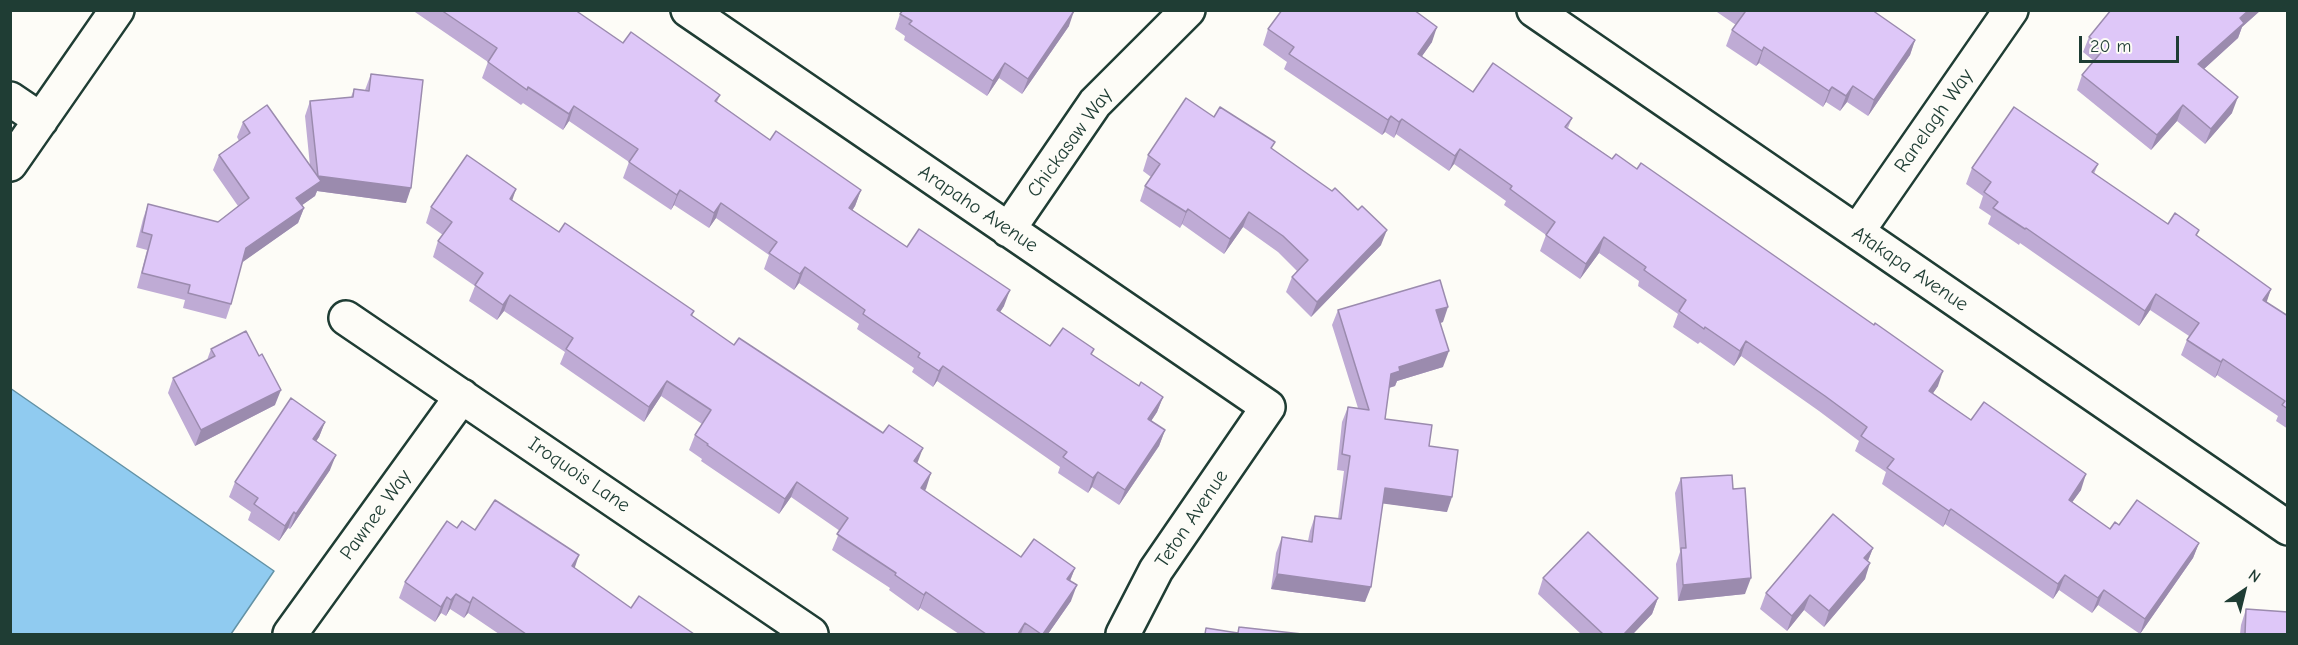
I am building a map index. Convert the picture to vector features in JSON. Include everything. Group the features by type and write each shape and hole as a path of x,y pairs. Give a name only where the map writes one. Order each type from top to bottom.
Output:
{"street":[{"path":"10,164 117,10"},
{"name":"Arapaho Avenue","path":"688,10 1268,407"},
{"name":"Chickasaw Way","path":"1008,230 1095,103 1188,10"},
{"name":"Atakapa Avenue","path":"1534,10 2288,528"},
{"name":"Ranelagh Way","path":"1857,232 2012,10"},
{"path":"10,99 41,120"},
{"name":"Iroquois Lane","path":"346,318 811,634"},
{"name":"Pawnee Way","path":"290,634 462,396"},
{"name":"Teton Avenue","path":"1123,634 1156,570 1268,407"}],"water":[{"path":"10,388 274,571 231,634 11,634"}],"building":[{"path":"441,10 575,10 623,43 631,32 720,95 715,101 770,140 776,131 861,190 849,208 907,247 919,229 1010,290 997,310 1050,346 1063,328 1094,349 1091,354 1139,386 1141,382 1163,397 1148,419 1165,430 1125,490 1098,472 1093,478 1063,457 1067,452 943,366 939,371 918,357 920,353 863,314 865,310 805,267 800,274 769,253 777,242 721,203 714,213 680,190 677,195 629,162 638,149 574,106 569,114 528,87 527,90 488,62 497,48"},
{"path":"903,10 1074,11 1028,79 1005,63 993,81 909,24 912,21 900,14"},
{"path":"1282,10 1414,10 1437,27 1418,54 1473,92 1493,63 1572,118 1565,127 1612,159 1616,154 1637,169 1641,163 1874,325 1875,323 1943,371 1929,391 1971,420 1984,402 2086,474 2069,500 2110,529 2115,522 2119,525 2137,500 2199,543 2145,619 2104,590 2098,598 2065,575 2058,584 1951,509 1949,511 1887,468 1894,459 1861,436 1867,427 1825,396 1746,341 1740,351 1679,311 1686,300 1604,237 1586,264 1546,235 1555,222 1510,189 1512,186 1460,149 1455,156 1402,119 1399,122 1391,116 1388,120 1289,54 1294,47 1268,29"},
{"path":"1743,10 1872,10 1915,40 1874,100 1853,86 1846,96 1832,87 1829,91 1764,47 1762,51 1732,30 1745,12"},
{"path":"2111,10 2249,10 2240,18 2244,23 2198,64 2238,97 2211,129 2183,105 2157,135 2082,75 2104,49 2089,37"},
{"path":"371,74 423,80 411,188 318,176 310,101 353,97 354,89 369,91"},
{"path":"1186,98 1214,117 1220,107 1275,142 1271,148 1332,191 1335,188 1358,210 1362,206 1387,230 1317,302 1292,277 1308,260 1283,236 1249,212 1230,239 1188,209 1186,212 1145,186 1160,164 1148,155"},
{"path":"267,105 321,181 296,198 304,208 246,248 231,304 188,293 190,285 142,273 152,235 142,232 148,204 218,222 249,198 219,155 250,133 243,122"},
{"path":"2014,107 2098,164 2092,172 2168,224 2175,213 2199,230 2196,235 2271,289 2263,300 2288,316 2288,409 2282,405 2285,401 2223,359 2221,362 2187,340 2199,323 2156,294 2145,311 2026,228 1993,208 1998,202 1984,192 1991,182 1972,168"},
{"path":"467,155 516,189 510,199 559,232 565,223 694,311 691,315 734,345 739,338 883,433 889,425 923,448 914,461 931,473 921,488 1021,557 1034,539 1075,568 1067,579 1077,585 1043,634 1025,623 1018,634 986,634 926,592 924,595 895,575 896,573 837,534 848,518 797,482 785,499 707,445 695,435 711,410 667,381 649,407 566,349 573,338 510,295 503,305 475,285 483,273 438,241 452,222 431,207"},
{"path":"1440,280 1448,307 1436,310 1449,351 1399,367 1400,371 1391,374 1385,419 1432,425 1429,446 1458,450 1452,497 1385,488 1371,587 1277,574 1282,537 1312,542 1315,516 1341,519 1350,456 1342,454 1348,407 1369,410 1338,310"},
{"path":"246,331 259,356 262,354 281,390 201,430 173,378 215,356 211,349"},
{"path":"291,398 325,422 313,439 336,455 296,514 294,512 285,526 254,504 258,498 235,482"},
{"path":"1732,475 1733,489 1745,488 1751,578 1683,585 1681,548 1686,548 1681,478"},
{"path":"495,500 579,555 572,566 631,608 639,596 694,634 526,634 473,597 470,603 456,594 451,600 447,597 441,607 405,582 447,521 457,528 462,521 475,530"},
{"path":"1833,514 1873,548 1864,558 1870,563 1829,611 1810,595 1792,616 1766,593"},
{"path":"1588,532 1658,598 1624,634 1603,634 1543,578"},
{"path":"2246,609 2288,612 2288,634 2245,634"},
{"path":"1239,627 1302,634 1205,634 1206,628 1238,633"}]}
